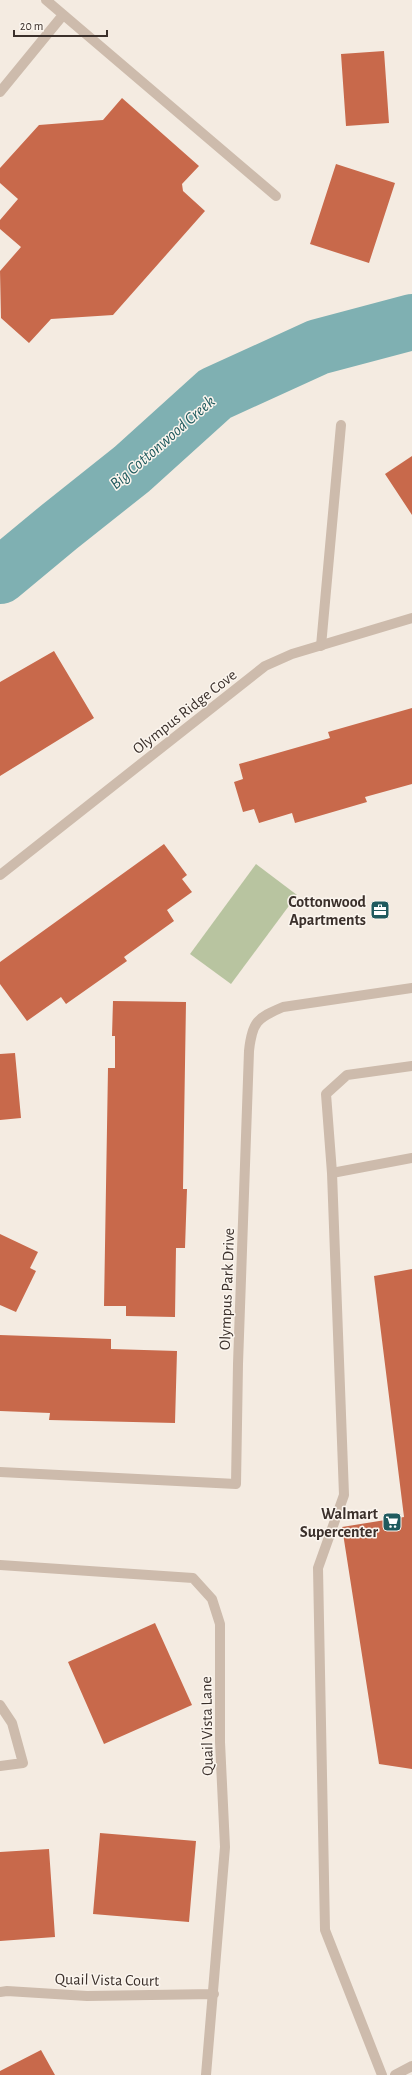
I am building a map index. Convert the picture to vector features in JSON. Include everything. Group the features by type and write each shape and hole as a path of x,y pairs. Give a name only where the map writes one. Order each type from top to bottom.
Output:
{"street":[{"path":"46,0 276,196"},
{"path":"0,92 63,15"},
{"path":"321,646 341,425"},
{"name":"Olympus Ridge Cove","path":"0,875 265,666 292,654 412,618"},
{"name":"Olympus Park Drive","path":"0,1472 236,1484 238,1349 251,1031 263,1015 283,1007 412,988"},
{"path":"382,2075 325,1930 318,1568 344,1495 332,1173 326,1094 347,1076 412,1066"},
{"path":"332,1173 412,1158"},
{"name":"Quail Vista Lane","path":"0,1565 193,1578 212,1599 220,1624 220,1742 225,1847 217,1933 214,1994 206,2075"},
{"path":"0,1705 12,1723 23,1763 0,1766"},
{"name":"Quail Vista Court","path":"0,1992 7,1991 87,1996 214,1994"},
{"path":"395,2075 412,2066"}],"green space":[{"path":"256,864 297,895 231,984 190,954"}],"building":[{"path":"384,51 389,123 346,126 341,54"},
{"path":"122,98 199,166 182,184 183,191 205,211 113,315 51,319 29,343 1,318 0,271 21,247 0,229 0,220 18,199 0,183 0,168 39,125 103,120"},
{"path":"336,164 395,183 369,263 310,244"},
{"path":"412,456 412,515 385,474"},
{"path":"54,651 94,718 0,776 0,682"},
{"path":"412,708 412,784 365,797 367,802 295,823 292,813 259,823 254,809 243,812 234,782 243,779 239,764 330,738 328,732"},
{"path":"164,844 187,875 182,879 192,892 167,910 174,921 124,957 127,961 66,1004 61,997 27,1021 0,984 0,962"},
{"path":"113,1001 186,1002 183,1189 187,1189 185,1248 176,1248 175,1317 126,1316 126,1306 104,1306 108,1068 115,1068 115,1036 112,1036"},
{"path":"15,1053 21,1118 0,1120 0,1054"},
{"path":"0,1234 38,1252 30,1268 36,1271 16,1312 0,1305"},
{"name":"Walmart Supercenter","path":"412,1269 412,1769 379,1764 342,1527 404,1517 374,1276"},
{"path":"0,1335 111,1339 111,1349 177,1351 175,1423 49,1420 50,1413 0,1411"},
{"path":"155,1623 192,1705 104,1744 68,1662"},
{"path":"100,1833 196,1841 189,1922 93,1914"},
{"path":"49,1849 55,1937 0,1941 0,1852"},
{"path":"41,2050 55,2075 0,2075 0,2071"}],"waterway":[{"name":"Big Cottonwood Creek","path":"0,576 132,469 215,394 318,347 412,322"}],"place":[{"name":"Cottonwood Apartments","path":"380,910"},
{"name":"Walmart Supercenter","path":"392,1522"}]}
